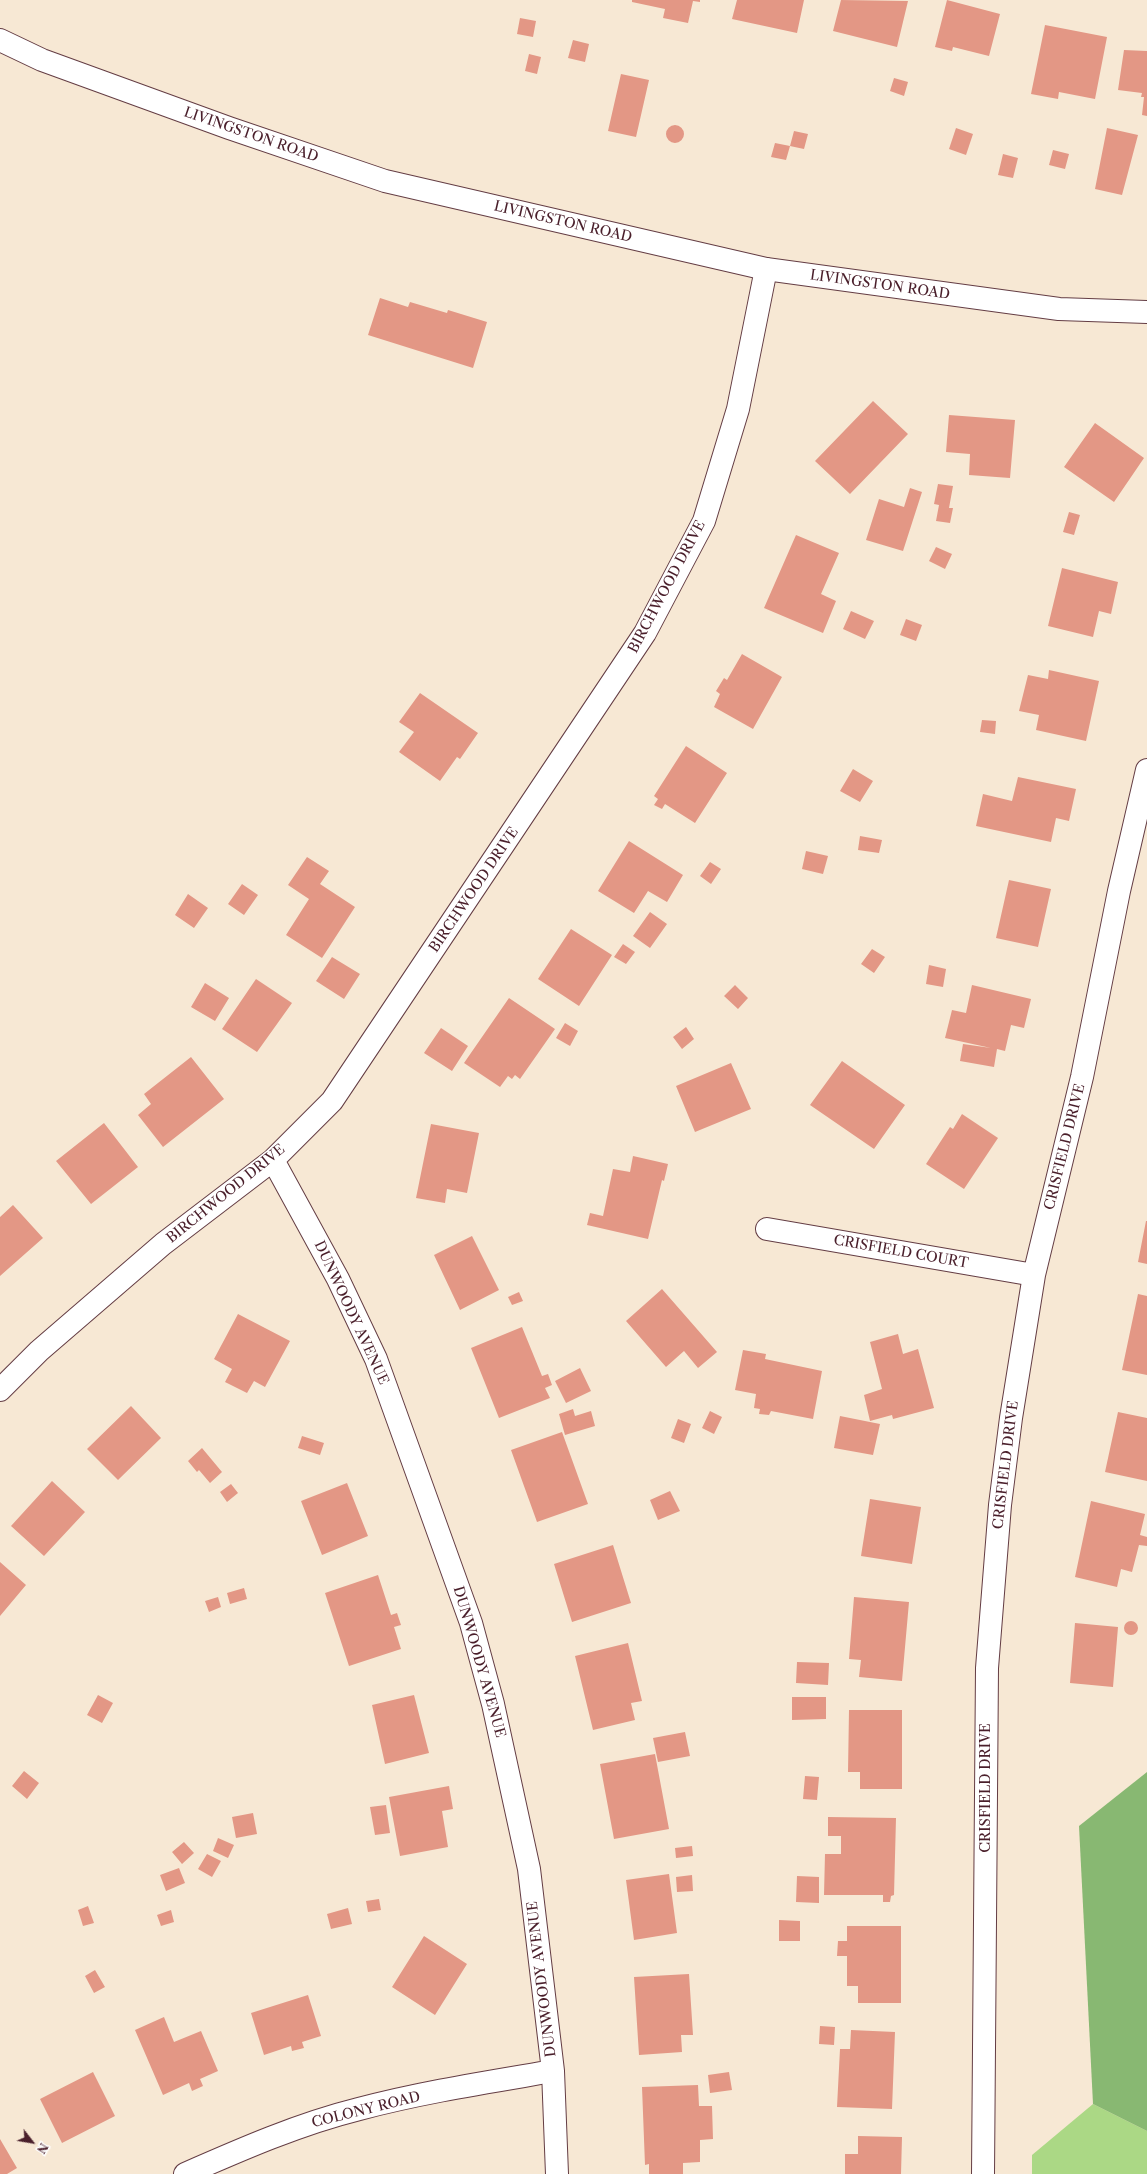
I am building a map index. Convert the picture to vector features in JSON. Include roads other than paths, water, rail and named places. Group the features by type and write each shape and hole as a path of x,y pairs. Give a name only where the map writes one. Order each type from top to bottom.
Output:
{"street":[{"name":"LIVINGSTON ROAD","path":"0,40 42,60 184,112 385,181 766,269 1059,309 1147,312"},
{"name":"BIRCHWOOD DRIVE","path":"0,1390 39,1351 163,1244 273,1160 332,1101 645,633 704,521 738,410 766,269"},
{"name":"CRISFIELD DRIVE","path":"983,2174 987,1668 1000,1505 1011,1418 1034,1275 1082,1077 1119,891 1147,770"},
{"name":"DUNWOODY AVENUE","path":"273,1160 338,1279 376,1360 471,1623 493,1704 529,1869 553,2071 557,2174"},
{"name":"CRISFIELD COURT","path":"767,1228 1034,1275"},
{"name":"COLONY ROAD","path":"186,2174 292,2129 359,2109 446,2090 553,2071"}]}
